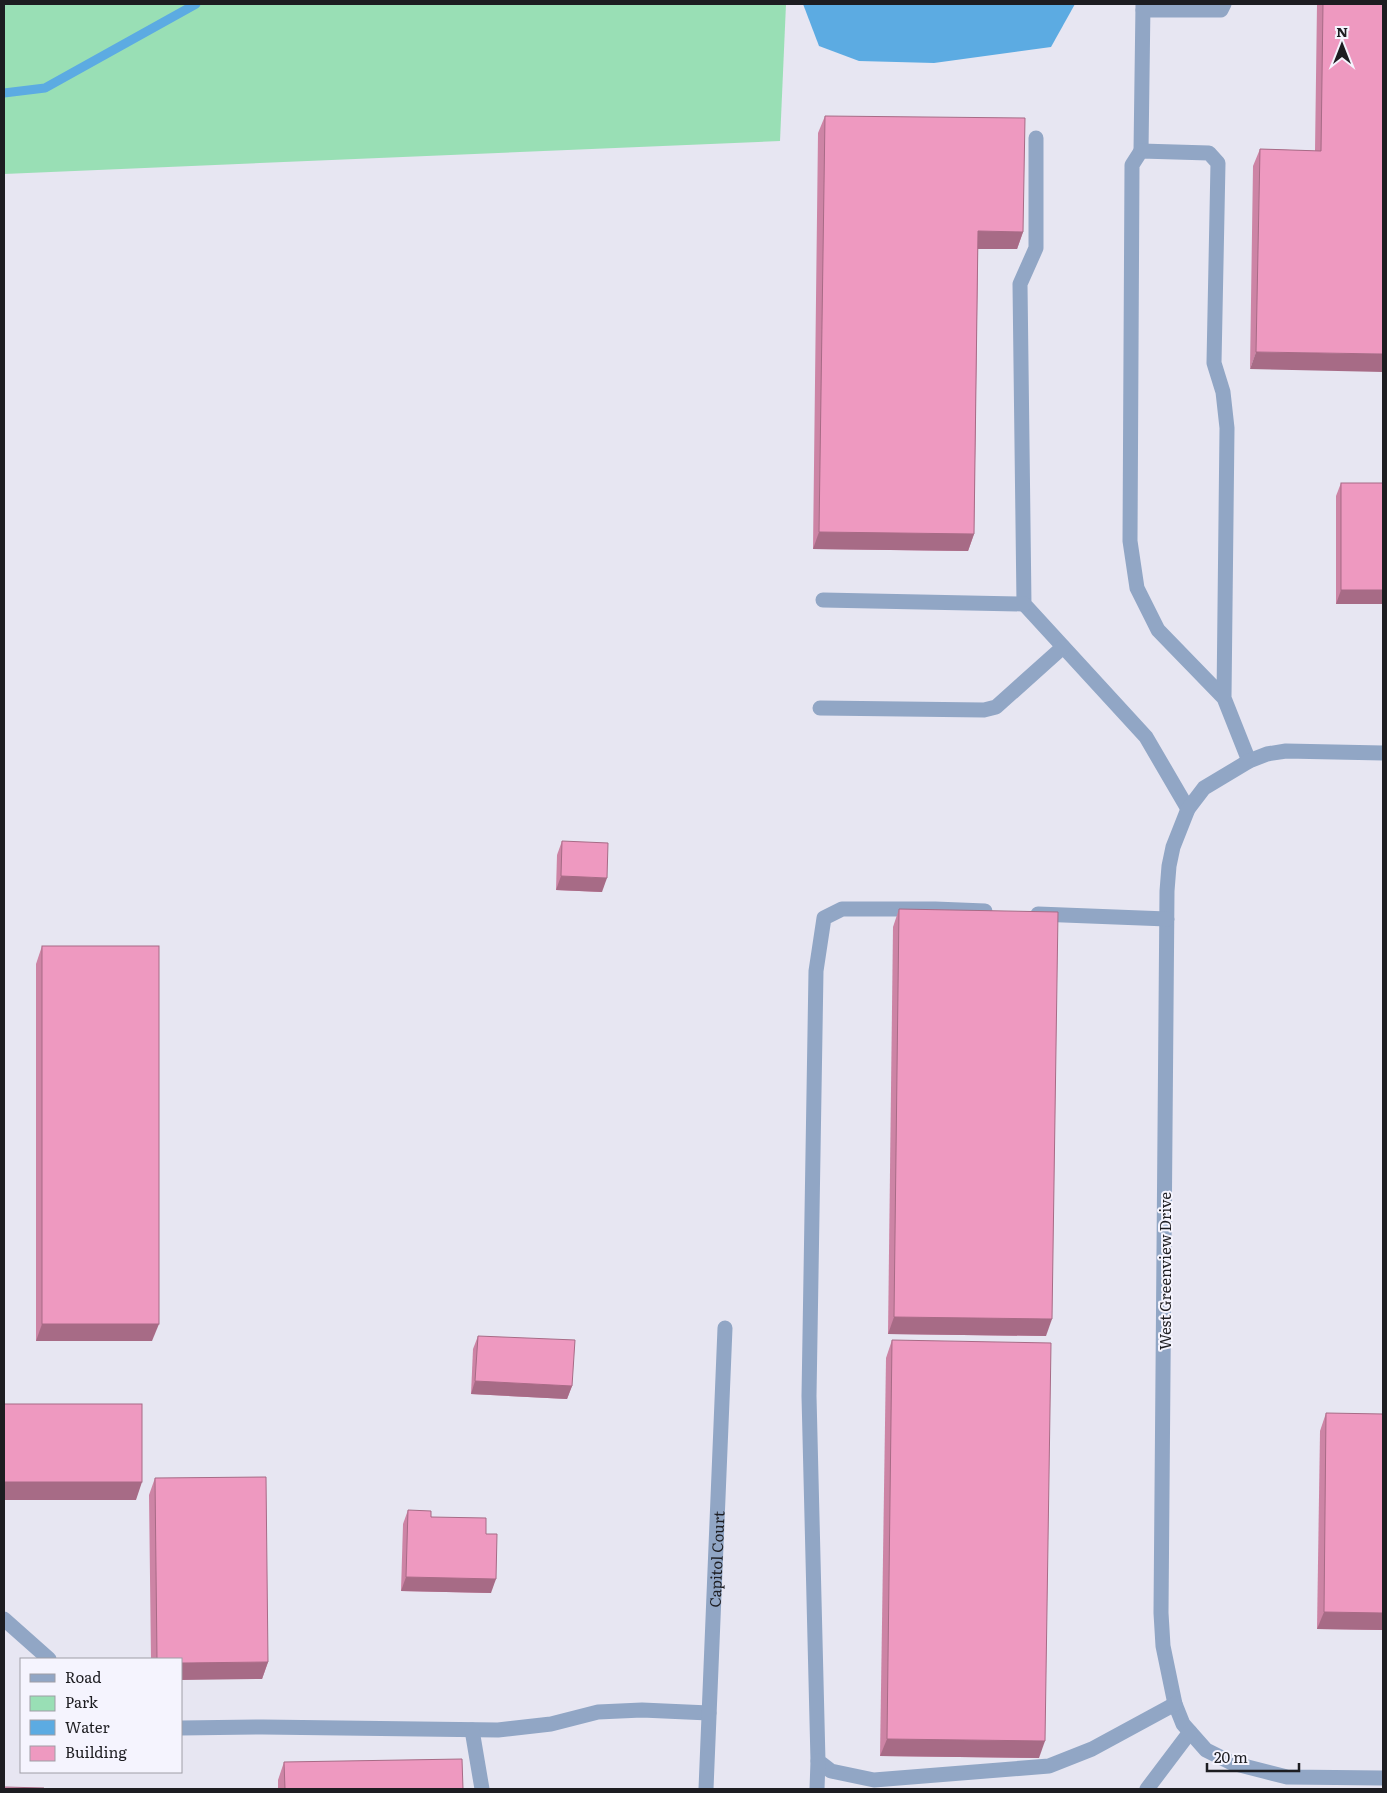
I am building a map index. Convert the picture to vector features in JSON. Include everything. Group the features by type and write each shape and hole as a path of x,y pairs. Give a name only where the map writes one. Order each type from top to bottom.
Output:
{"street":[{"path":"1224,4 1220,10 1143,7 1141,152 1132,165 1130,531 1137,588 1158,630 1224,698"},
{"path":"1036,138 1036,248 1020,284 1024,604 1146,737 1188,809"},
{"path":"1141,152 1209,152 1218,163 1214,363 1223,392 1226,428 1224,698 1249,761"},
{"path":"823,600 1024,604"},
{"path":"820,708 984,710 996,706 1063,647"},
{"name":"West Greenview Drive","path":"1383,753 1286,751 1267,754 1249,761 1204,788 1188,809 1173,847 1168,866 1161,1613 1163,1646 1175,1704 1183,1724 1206,1750 1232,1763 1287,1777 1341,1783 1383,1778"},
{"path":"817,1789 818,1761 809,1396 816,971 824,918 842,908 1003,912"},
{"path":"1022,913 1167,919"},
{"name":"Capitol Court","path":"706,1789 725,1328"},
{"path":"4,1619 48,1658"},
{"path":"818,1761 832,1771 874,1780 1049,1766 1092,1749 1175,1704"},
{"path":"182,1728 263,1727 498,1730 550,1724 598,1712 642,1710 709,1713"},
{"path":"472,1730 482,1789"},
{"path":"1147,1789 1190,1732"}],"green space":[{"path":"4,4 786,4 780,141 4,174"}],"water":[{"path":"803,4 1075,4 1051,47 934,63 859,61 819,46"}],"building":[{"path":"1323,4 1383,4 1383,354 1256,352 1260,149 1321,151"},
{"path":"825,116 1025,118 1023,232 978,231 974,534 819,532"},
{"path":"1341,483 1383,483 1383,590 1341,590"},
{"path":"562,841 608,843 607,878 561,876"},
{"path":"899,909 1058,912 1052,1319 894,1317"},
{"path":"42,946 159,946 159,1324 42,1324"},
{"path":"478,1336 575,1340 572,1386 475,1381"},
{"path":"892,1340 1051,1343 1045,1741 887,1739"},
{"path":"4,1404 142,1404 142,1482 4,1482"},
{"path":"1326,1413 1383,1414 1383,1613 1324,1612"},
{"path":"266,1477 268,1662 182,1663 182,1658 157,1658 155,1478"},
{"path":"408,1510 431,1511 431,1517 486,1518 486,1534 497,1534 496,1579 406,1577"},
{"path":"462,1759 463,1789 285,1789 284,1762"},
{"path":"4,1787 44,1788 44,1789 4,1789"}],"waterway":[{"path":"4,93 45,88 196,4"}]}
